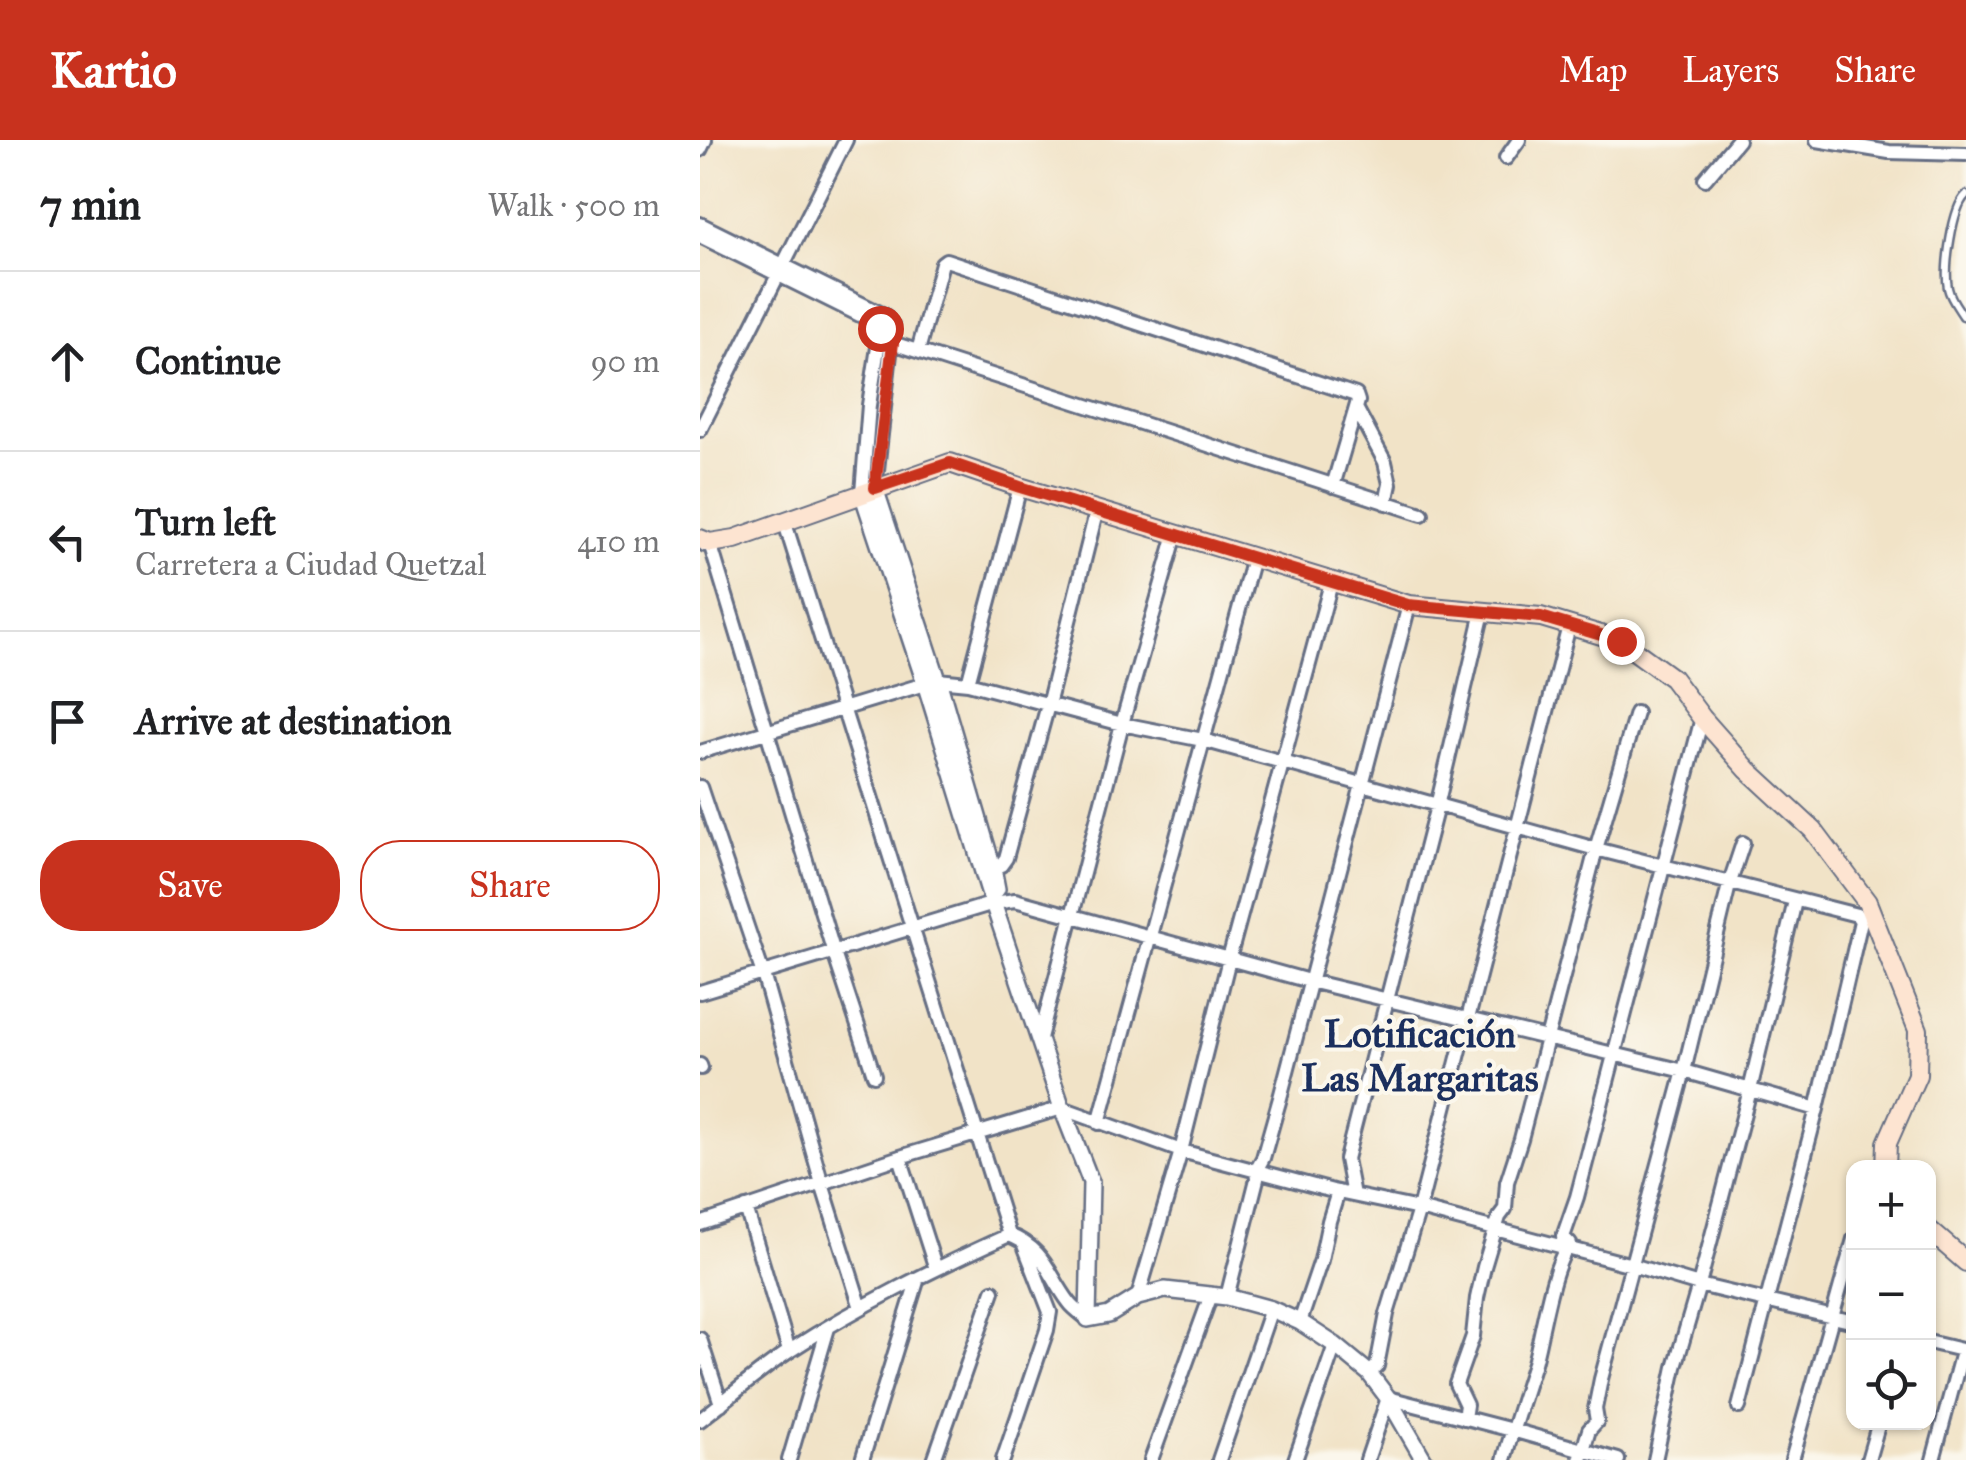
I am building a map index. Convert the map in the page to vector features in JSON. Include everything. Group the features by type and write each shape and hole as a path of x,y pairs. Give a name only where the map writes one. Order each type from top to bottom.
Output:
{"main road":[{"path":"704,543 735,539 950,463 1408,605 1541,617 1621,641 1672,678 1748,770 1813,830 1867,902 1918,1030 1918,1075 1887,1144 1886,1160"},
{"path":"1936,1236 1966,1262"}],"street":[{"path":"700,150 705,140"},
{"path":"700,430 846,140"},
{"path":"1506,158 1518,140"},
{"path":"1705,179 1738,140"},
{"path":"1817,140 1889,152 1966,154"},
{"path":"700,224 781,270"},
{"path":"700,236 884,316 893,327 886,341 876,406 869,490 932,681 988,870 997,887 994,903 1062,1108 1091,1182 1088,1320"},
{"path":"918,352 946,260 1356,395 1356,408 1333,486"},
{"path":"886,341 1422,514"},
{"path":"1356,408 1385,462 1390,484 1386,503"},
{"path":"968,683 1020,487"},
{"path":"988,870 1006,858 1097,509"},
{"path":"784,520 976,1134 1015,1238 1050,1312 1003,1460"},
{"path":"1040,1038 1176,534"},
{"path":"704,543 874,1075"},
{"path":"1099,1123 1253,558"},
{"path":"1138,1297 1181,1151 1331,583"},
{"path":"1151,1460 1244,1233 1256,1170 1280,1098 1408,605"},
{"path":"1300,1322 1322,1260 1329,1221 1346,1194 1346,1159 1483,612"},
{"path":"1369,1372 1377,1366 1387,1314 1420,1209 1569,626"},
{"path":"700,752 932,681 968,683 1122,724 1203,740 1596,849 1857,915 1862,920 1817,1109 1739,1407"},
{"path":"1464,1418 1466,1405 1456,1384 1474,1336 1484,1267 1505,1209 1507,1182 1636,713"},
{"path":"1504,1460 1548,1303 1570,1244 1564,1237 1702,718"},
{"path":"700,787 764,974 861,1308"},
{"path":"1582,1455 1589,1430 1597,1421 1600,1379 1743,843"},
{"path":"700,992 994,903 1015,900 1229,960 1684,1071 1817,1109"},
{"path":"1655,1460 1675,1367 1750,1090 1795,901"},
{"path":"700,1224 1062,1108 1181,1151 1420,1209 1699,1286 1846,1320"},
{"path":"900,1157 936,1269"},
{"path":"746,1208 789,1351"},
{"path":"1015,1238 1040,1256 1070,1304 1088,1320"},
{"path":"700,1420 789,1351 861,1308 936,1269 1015,1238"},
{"path":"1792,1460 1851,1250"},
{"path":"862,1460 918,1278"},
{"path":"1088,1320 1109,1315 1138,1297 1166,1290 1219,1296 1271,1309 1300,1322 1369,1372 1424,1460"},
{"path":"934,1460 994,1291"},
{"path":"1219,1460 1271,1309"},
{"path":"789,1460 828,1328"},
{"path":"700,1339 720,1404"},
{"path":"1934,1460 1964,1351 1936,1344"},
{"path":"1295,1460 1335,1345"},
{"path":"1388,1398 1512,1430 1582,1455 1618,1460"},
{"path":"1368,1460 1388,1398"},
{"path":"1868,1460 1877,1430"}],"lane":[{"path":"1963,316 1948,290 1948,269 1953,218 1966,195"}],"district":[{"name":"Lotificación Las Margaritas","path":"1420,1056"}],"route":[{"path":"880,328 880,339 893,343 875,488 950,463 1408,605 1541,617 1621,641"}]}
